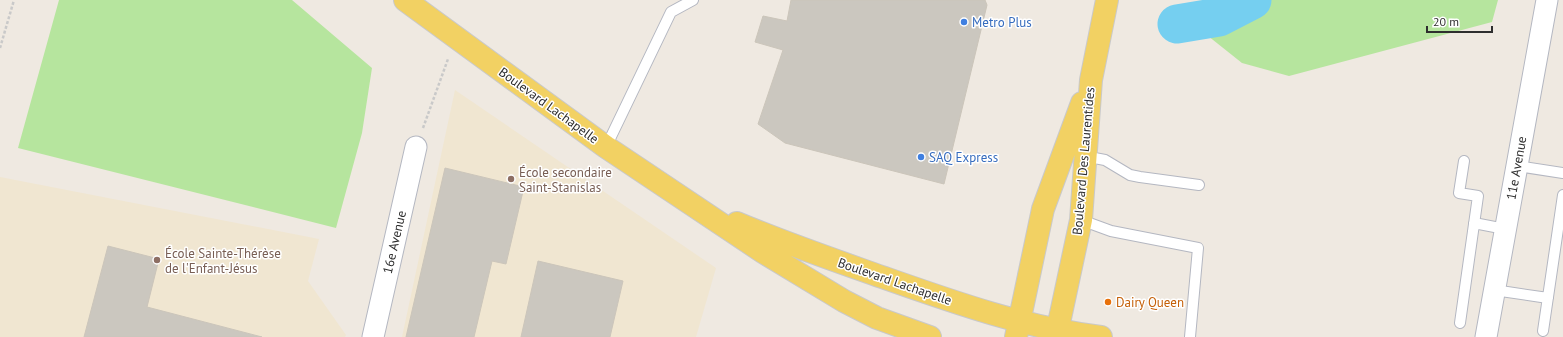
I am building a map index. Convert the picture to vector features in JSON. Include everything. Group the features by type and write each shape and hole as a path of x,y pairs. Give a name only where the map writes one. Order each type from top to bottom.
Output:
{"main road":[{"name":"Boulevard Lachapelle","path":"405,0 606,147 763,252 844,302 877,318 930,337"},
{"name":"Boulevard Des Laurentides","path":"1056,333 1081,220 1091,80 1107,0"},
{"name":"Boulevard Des Laurentides","path":"1018,329 1043,209 1091,80"},
{"name":"Boulevard Lachapelle","path":"695,206 757,232 965,306 1018,329 1101,337"}],"street":[{"name":"11e Avenue","path":"1486,337 1548,0"},
{"name":"16e Avenue","path":"373,337 416,147"}],"lane":[{"path":"606,147 671,12 692,0"},
{"path":"1064,152 1105,160 1130,174 1140,177 1199,185"},
{"path":"1460,323 1478,196 1459,193 1464,161"},
{"path":"1517,166 1563,173"},
{"path":"1544,331 1563,195"},
{"path":"1081,220 1111,231 1198,248 1190,337"},
{"path":"1474,223 1505,229"},
{"path":"1494,290 1548,298"}],"path":[{"path":"0,48 14,0"},
{"path":"416,147 456,38"}],"shaded area":[{"name":"École secondaire Saint-Stanislas","path":"455,90 716,268 696,337 402,337"},
{"name":"École Sainte-Thérèse de l'Enfant-Jésus","path":"0,177 319,239 308,281 346,335 345,337 0,337"}],"green space":[{"path":"59,0 292,0 372,68 362,133 336,228 18,148"},
{"path":"1210,0 1498,0 1492,22 1289,76 1242,63 1198,28 1197,7"}],"building":[{"path":"791,0 985,0 987,5 944,184 785,143 758,124 783,50 755,42 763,16 787,21"},
{"path":"445,168 524,187 506,264 492,261 474,337 406,337"},
{"path":"108,246 159,259 147,307 262,337 84,337"},
{"path":"538,261 623,281 610,337 521,337"}],"waterway":[{"path":"1177,24 1219,17 1252,0"}],"place":[{"name":"Metro Plus","path":"964,22"},
{"name":"SAQ Express","path":"921,157"},
{"name":"École secondaire Saint-Stanislas","path":"511,179"},
{"name":"École Sainte-Thérèse de l'Enfant-Jésus","path":"157,260"},
{"name":"Dairy Queen","path":"1108,302"}]}
